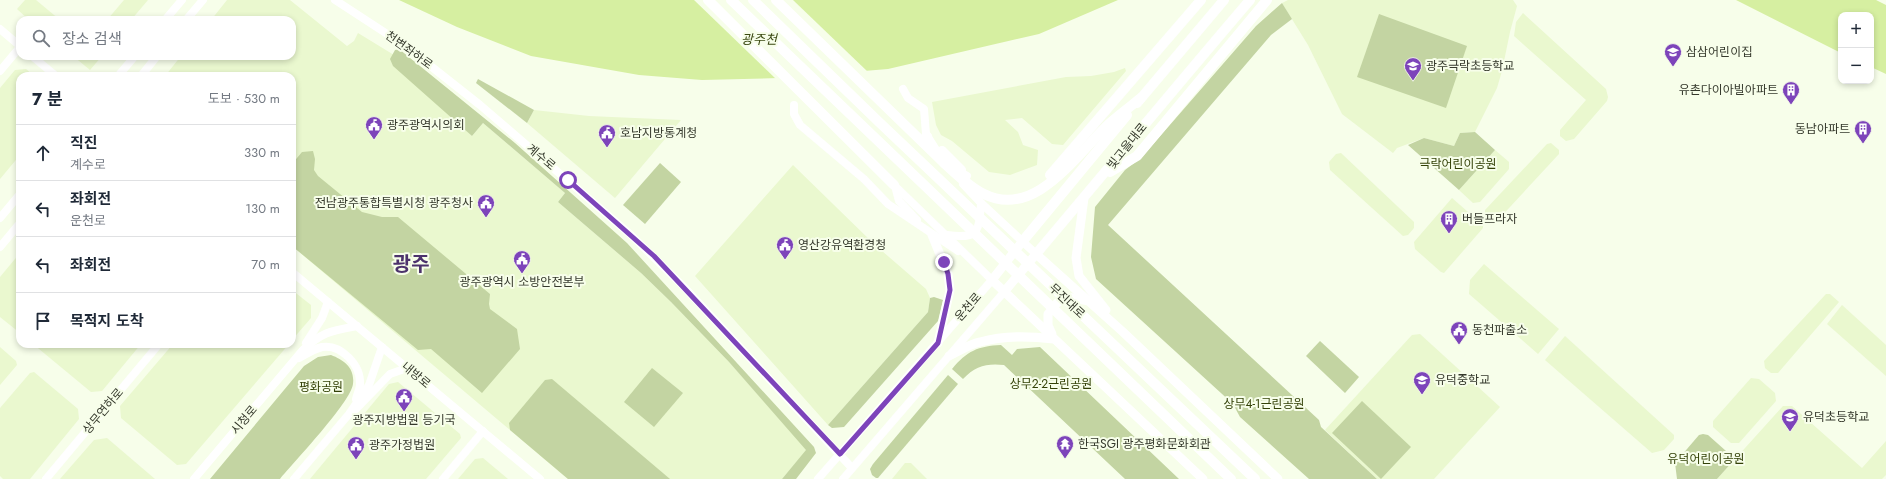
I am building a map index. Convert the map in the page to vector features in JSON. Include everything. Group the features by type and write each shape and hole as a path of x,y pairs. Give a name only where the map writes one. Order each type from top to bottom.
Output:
{"highway":[{"path":"708,0 894,185"},
{"name":"무진대로","path":"731,0 868,133 1231,479"},
{"name":"무진대로","path":"753,0 880,124 1255,479"},
{"path":"776,0 962,180 984,194 1005,200 1029,196 1054,180 1110,123 1141,98"},
{"path":"942,151 967,176 981,186 994,192 1006,194 1020,193 1042,183 1097,122 1201,0"},
{"name":"빛고을대로","path":"1022,242 1224,0"},
{"name":"빛고을대로","path":"1036,254 1103,177 1169,95 1250,0"},
{"path":"1103,177 1136,156 1267,0"}],"main road":[{"path":"1084,198 1076,258 1079,276 1122,332"},
{"path":"932,235 948,274 950,290 938,343"},
{"name":"빛고을대로","path":"992,280 1022,242"},
{"name":"빛고을대로","path":"1004,292 1036,254"},
{"name":"무진대로","path":"1036,254 1089,301 1278,479"},
{"path":"992,280 1203,479"},
{"path":"1054,339 1048,325 1048,314 1057,303 1067,297 1089,301"},
{"path":"949,356 979,342 1006,337 1031,336 1054,339"}],"street":[{"path":"168,16 182,0"},
{"path":"189,16 203,0"},
{"name":"천변좌하로","path":"335,0 404,45 480,105"},
{"path":"0,29 16,43"},
{"path":"0,71 16,52"},
{"path":"37,60 51,72"},
{"path":"121,72 132,60"},
{"path":"144,72 154,60"},
{"path":"903,89 908,98 924,109 926,134 943,162 981,204 1036,254"},
{"name":"계수로","path":"480,105 654,256 852,468"},
{"path":"794,105 794,114 800,125 864,179 888,204 968,258"},
{"path":"926,134 942,151"},
{"path":"943,162 967,176"},
{"path":"894,185 899,201 932,235"},
{"path":"894,185 992,280"},
{"path":"0,218 16,199"},
{"path":"947,235 966,237 975,233 979,225 981,204"},
{"path":"0,247 16,228"},
{"name":"내방로","path":"296,275 540,479"},
{"name":"운천로","path":"818,479 992,280"},
{"name":"운천로","path":"843,479 1004,292"},
{"name":"시청로","path":"302,351 322,318 328,302"},
{"name":"시청로","path":"194,479 302,351 318,336 336,330 357,326"},
{"name":"시청로","path":"293,362 322,348 331,347 342,351 348,357 359,375 360,384 349,414"},
{"name":"시청로","path":"294,479 349,414 369,385 382,347"},
{"name":"상무연하로","path":"46,479 156,348"},
{"name":"시청로","path":"349,414 363,403 390,374 407,368"},
{"path":"443,479 483,431"}],"shaded area":[{"path":"25,0 36,0 55,16 25,16 17,9"},
{"path":"124,0 148,0 134,16 110,16"},
{"path":"227,0 290,0 347,46 354,41 358,33 394,55 472,136 483,123 565,193 558,202 641,273 671,302 729,362 807,450 782,479 568,479 296,249 296,72 168,72 178,60 296,60 296,16 214,16"},
{"name":"광주극락초등학교","path":"1288,0 1513,0 1517,6 1497,88 1475,132 1460,133 1454,146 1424,138 1397,148 1393,153 1342,114 1308,45 1282,3"},
{"path":"1523,13 1606,89 1608,97 1607,101 1574,139 1566,141 1560,136 1560,130 1586,100 1514,36 1516,22"},
{"path":"78,60 99,60 90,70"},
{"path":"1125,68 1126,71 1063,145 1052,144 1022,118 1005,120 1018,132 1023,145 1038,150 1037,165 1010,175 989,172 952,141 941,135 936,125 932,102 1066,77 1091,76 1114,72"},
{"path":"26,69 29,72 16,72 16,160 0,179 0,88 15,70"},
{"name":"호남지방통계청","path":"534,110 589,116 681,120 615,198 527,123"},
{"path":"1551,143 1559,150 1559,154 1497,221 1493,221 1485,215 1485,210 1547,144"},
{"path":"1495,150 1509,162 1509,169 1480,202 1473,203 1459,190"},
{"path":"1341,153 1414,222 1414,228 1408,235 1403,236 1330,170 1329,162 1336,154"},
{"path":"793,165 874,244 926,289 930,298 928,312 828,425 695,276"},
{"name":"버들프라자","path":"1452,198 1483,225 1483,228 1444,273 1415,249 1414,242"},
{"path":"16,258 16,330 0,317 0,277"},
{"path":"1484,264 1559,329 1538,354 1469,294 1470,280"},
{"path":"296,293 311,305 311,318 296,335"},
{"path":"1826,294 1830,294 1839,302 1778,373 1771,373 1765,368 1764,361"},
{"path":"1842,305 1886,345 1886,376 1827,324"},
{"name":"유덕중학교","path":"1420,334 1500,407 1434,479 1377,479 1325,430 1412,335"},
{"path":"1565,336 1674,435 1674,439 1664,450 1652,453 1545,360"},
{"path":"0,347 16,361 17,365 0,385"},
{"path":"38,348 138,348 102,391 91,392"},
{"path":"170,348 286,348 186,464 177,465 121,418 120,406"},
{"path":"34,372 78,409 79,419 30,479 3,479 0,476 0,408 30,373"},
{"path":"1751,378 1759,379 1775,393 1776,401 1739,443 1731,443 1713,427 1713,421"},
{"path":"398,382 460,434 461,438 426,479 310,479 389,384"},
{"name":"유덕초등학교","path":"1783,406 1792,406 1862,468 1886,441 1886,475 1882,479 1717,479"},
{"path":"107,438 155,479 60,479 94,440"},
{"path":"483,458 508,479 458,479 475,459"},
{"path":"905,463 911,463 927,479 892,479"}],"green space":[{"name":"상무4-1근린공원","path":"1282,3 1292,19 1271,35 1108,225 1319,420 1321,427 1377,479 1309,479 1240,417 1233,404 1096,279 1091,257 1095,207 1125,170 1142,157 1256,26"},
{"path":"1379,14 1467,46 1446,108 1357,77"},
{"path":"399,49 515,143 627,243 814,447 816,453 796,479 782,479 806,450 729,362 641,273 558,202 565,193 483,123 472,136 393,66 390,59 395,50"},
{"path":"478,79 534,110 527,123 476,83"},
{"name":"극락어린이공원","path":"1475,132 1495,150 1459,190 1408,145 1424,138 1454,146 1460,133"},
{"path":"313,151 315,159 314,170 318,176 362,212 382,217 398,217 490,294 490,309 517,329 520,349 482,393 431,349 418,350 296,249 296,159 302,152"},
{"path":"660,163 681,182 645,224 623,205"},
{"path":"934,297 943,300 938,321 844,427 832,428 828,425 928,312 930,298"},
{"path":"1320,341 1359,377 1345,393 1306,356"},
{"name":"상무2-2근린공원","path":"1001,345 1012,355 1017,349 1040,347 1179,479 1125,479 1004,365 982,366 972,371 963,379 952,369 968,354 979,348"},
{"name":"평화공원","path":"331,355 348,365 352,373 353,384 350,393 333,417 280,479 210,479 304,366 318,357"},
{"path":"652,368 683,393 654,427 624,402"},
{"path":"948,375 958,384 878,478 876,478 872,475 870,469 873,464"},
{"path":"552,379 670,479 568,479 510,430 509,423 545,380"},
{"path":"1362,401 1411,447 1381,479 1332,433"},
{"name":"유덕어린이공원","path":"1699,435 1708,435 1735,459 1717,479 1677,479 1675,463"}],"water":[{"name":"광주천","path":"399,0 1118,0 1039,34 888,69 779,78 702,80 639,75 531,56 457,27"},
{"path":"1736,0 1876,0 1886,5 1886,74 1874,68 1874,12 1838,12 1838,51"}],"pier":[{"path":"694,0 793,0 868,72 777,80"}],"place":[{"name":"삼삼어린이집","path":"1673,67"},
{"name":"광주극락초등학교","path":"1413,81"},
{"name":"유촌다이아빌아파트","path":"1791,105"},
{"name":"광주광역시의회","path":"374,140"},
{"name":"동남아파트","path":"1863,144"},
{"name":"호남지방통계청","path":"607,148"},
{"name":"전남광주통합특별시청 광주청사","path":"486,218"},
{"name":"버들프라자","path":"1449,234"},
{"name":"영산강유역환경청","path":"785,260"},
{"name":"광주광역시 소방안전본부","path":"522,274"},
{"name":"동천파출소","path":"1459,345"},
{"name":"유덕중학교","path":"1422,395"},
{"name":"광주지방법원 등기국","path":"404,412"},
{"name":"유덕초등학교","path":"1790,432"},
{"name":"한국SGI 광주평화문화회관","path":"1065,459"},
{"name":"광주가정법원","path":"356,460"}],"district":[{"name":"광주","path":"411,264"}],"route":[{"path":"568,180 631,234 654,256 840,454 938,343 950,290 948,274 944,262"}]}
